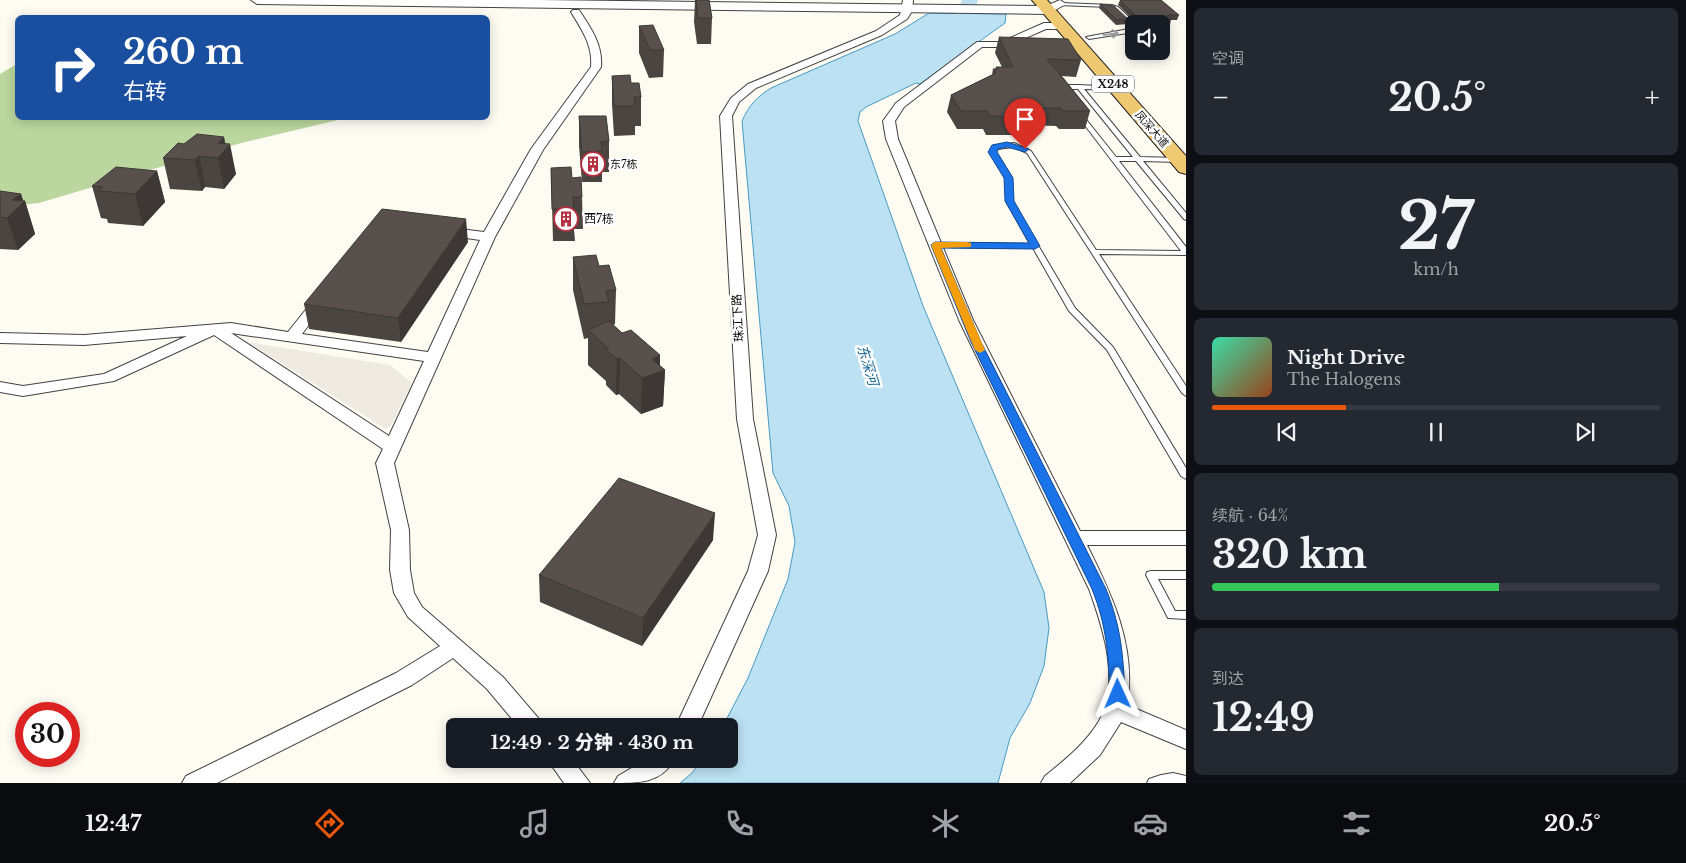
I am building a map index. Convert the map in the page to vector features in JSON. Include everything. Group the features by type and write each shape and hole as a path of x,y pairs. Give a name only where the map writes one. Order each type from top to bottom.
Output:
{"main road":[{"name":"凤深大道","path":"1052,3 1059,35 1084,41 1116,88 1182,164"},
{"name":"凤深大道","path":"1052,3 1084,41 1166,121"}],"street":[{"path":"257,0 914,4"},
{"path":"706,0 1022,7 1052,3"},
{"name":"珠江下路","path":"691,718 758,571 765,550 766,535 745,419 726,116 735,100 752,86 879,33 900,21 914,4"},
{"path":"524,718 495,683 415,612 404,593 400,570 400,530 385,463 391,446 434,358 488,237 536,149 588,81 596,67 597,54 593,41 576,12"},
{"path":"1053,783 1094,746 1110,723 1115,710 1117,667 1111,622 1099,589 976,342 892,139 889,121 900,105 980,44 1000,45 1044,26 1059,35"},
{"path":"433,229 488,237"},
{"path":"292,337 327,292"},
{"path":"0,338 84,340 230,328 434,358"},
{"path":"215,329 391,446"},
{"path":"0,387 23,391 108,378 215,329"},
{"path":"1074,538 1186,538"},
{"path":"194,783 404,679 455,647"},
{"path":"1115,710 1186,740"},
{"path":"566,768 578,783"},
{"path":"626,783 652,768"}],"lane":[{"path":"1052,3 1110,6 1116,8 1125,16"},
{"path":"1084,41 1125,32"},
{"path":"1064,94 1059,87 1116,88"},
{"path":"1079,87 1186,218"},
{"path":"1076,109 1186,253"},
{"path":"1186,393 1029,152 1014,145 995,147 993,152 1010,185 1009,201 1035,246 1072,309 1110,349 1186,476"},
{"path":"1114,159 1138,159 1182,164"},
{"path":"935,245 1035,246"},
{"path":"1094,252 1186,253"},
{"path":"1186,575 1151,575 1172,615 1186,615"},
{"path":"1152,783 1164,779 1179,778 1186,781"}],"green space":[{"path":"15,65 15,120 338,120 241,143 39,203 10,206 0,203 0,74"}],"shaded area":[{"path":"248,342 390,365 412,383 392,424 386,429"}],"water":[{"path":"929,13 1006,14 1005,23 920,84 916,83 866,107 860,112 858,121 923,306 1044,592 1049,628 1044,666 1030,703 1010,738 998,783 680,783 696,768 738,768 738,718 727,718 748,678 788,579 795,542 789,506 773,473 742,121 754,102 771,88 895,34"}],"building":[{"path":"696,0 709,0 712,18 698,18"},
{"path":"1120,0 1161,0 1179,15 1167,15 1135,15"},
{"path":"1100,4 1114,6 1125,16 1125,20 1117,20"},
{"path":"653,25 664,50 650,50 639,26"},
{"path":"999,37 1068,39 1081,60 1047,59 1090,111 1063,111 1061,108 1025,108 1027,109 1018,109 1021,114 1016,114 1018,117 990,116 987,111 961,111 951,95 996,73 993,69 998,69 996,67 1013,67"},
{"path":"630,75 631,83 639,83 641,97 634,97 635,106 614,106 612,76"},
{"path":"579,116 606,116 609,141 601,142 602,151 582,152"},
{"path":"197,134 224,137 218,143 230,144 218,158 199,156 195,160 163,158 178,143 184,144"},
{"path":"116,167 157,171 135,194 99,191 103,187 92,186"},
{"path":"571,167 572,178 581,177 582,197 573,197 574,209 552,209 551,168"},
{"path":"0,191 21,194 12,200 25,201 7,218 0,217"},
{"path":"382,209 466,219 398,318 304,304"},
{"path":"596,255 599,266 609,265 616,290 606,291 609,302 584,304 573,257"},
{"path":"609,321 622,333 631,330 660,355 652,359 665,370 642,378 620,358 617,359 606,350 609,349 588,330"},
{"path":"619,478 715,513 643,618 539,575"}],"waterway":[{"name":"东深河","path":"944,36 958,28 970,0"}],"slow traffic":[{"path":"967,245 935,245 980,350"}],"place":[{"name":"东7栋","path":"593,164"},
{"name":"西7栋","path":"566,219"}],"route":[{"path":"1025,149 1014,145 1000,145 993,149 993,152 1009,178 1009,201 1035,246 935,245 976,342 1099,589 1115,640 1118,694"}]}
